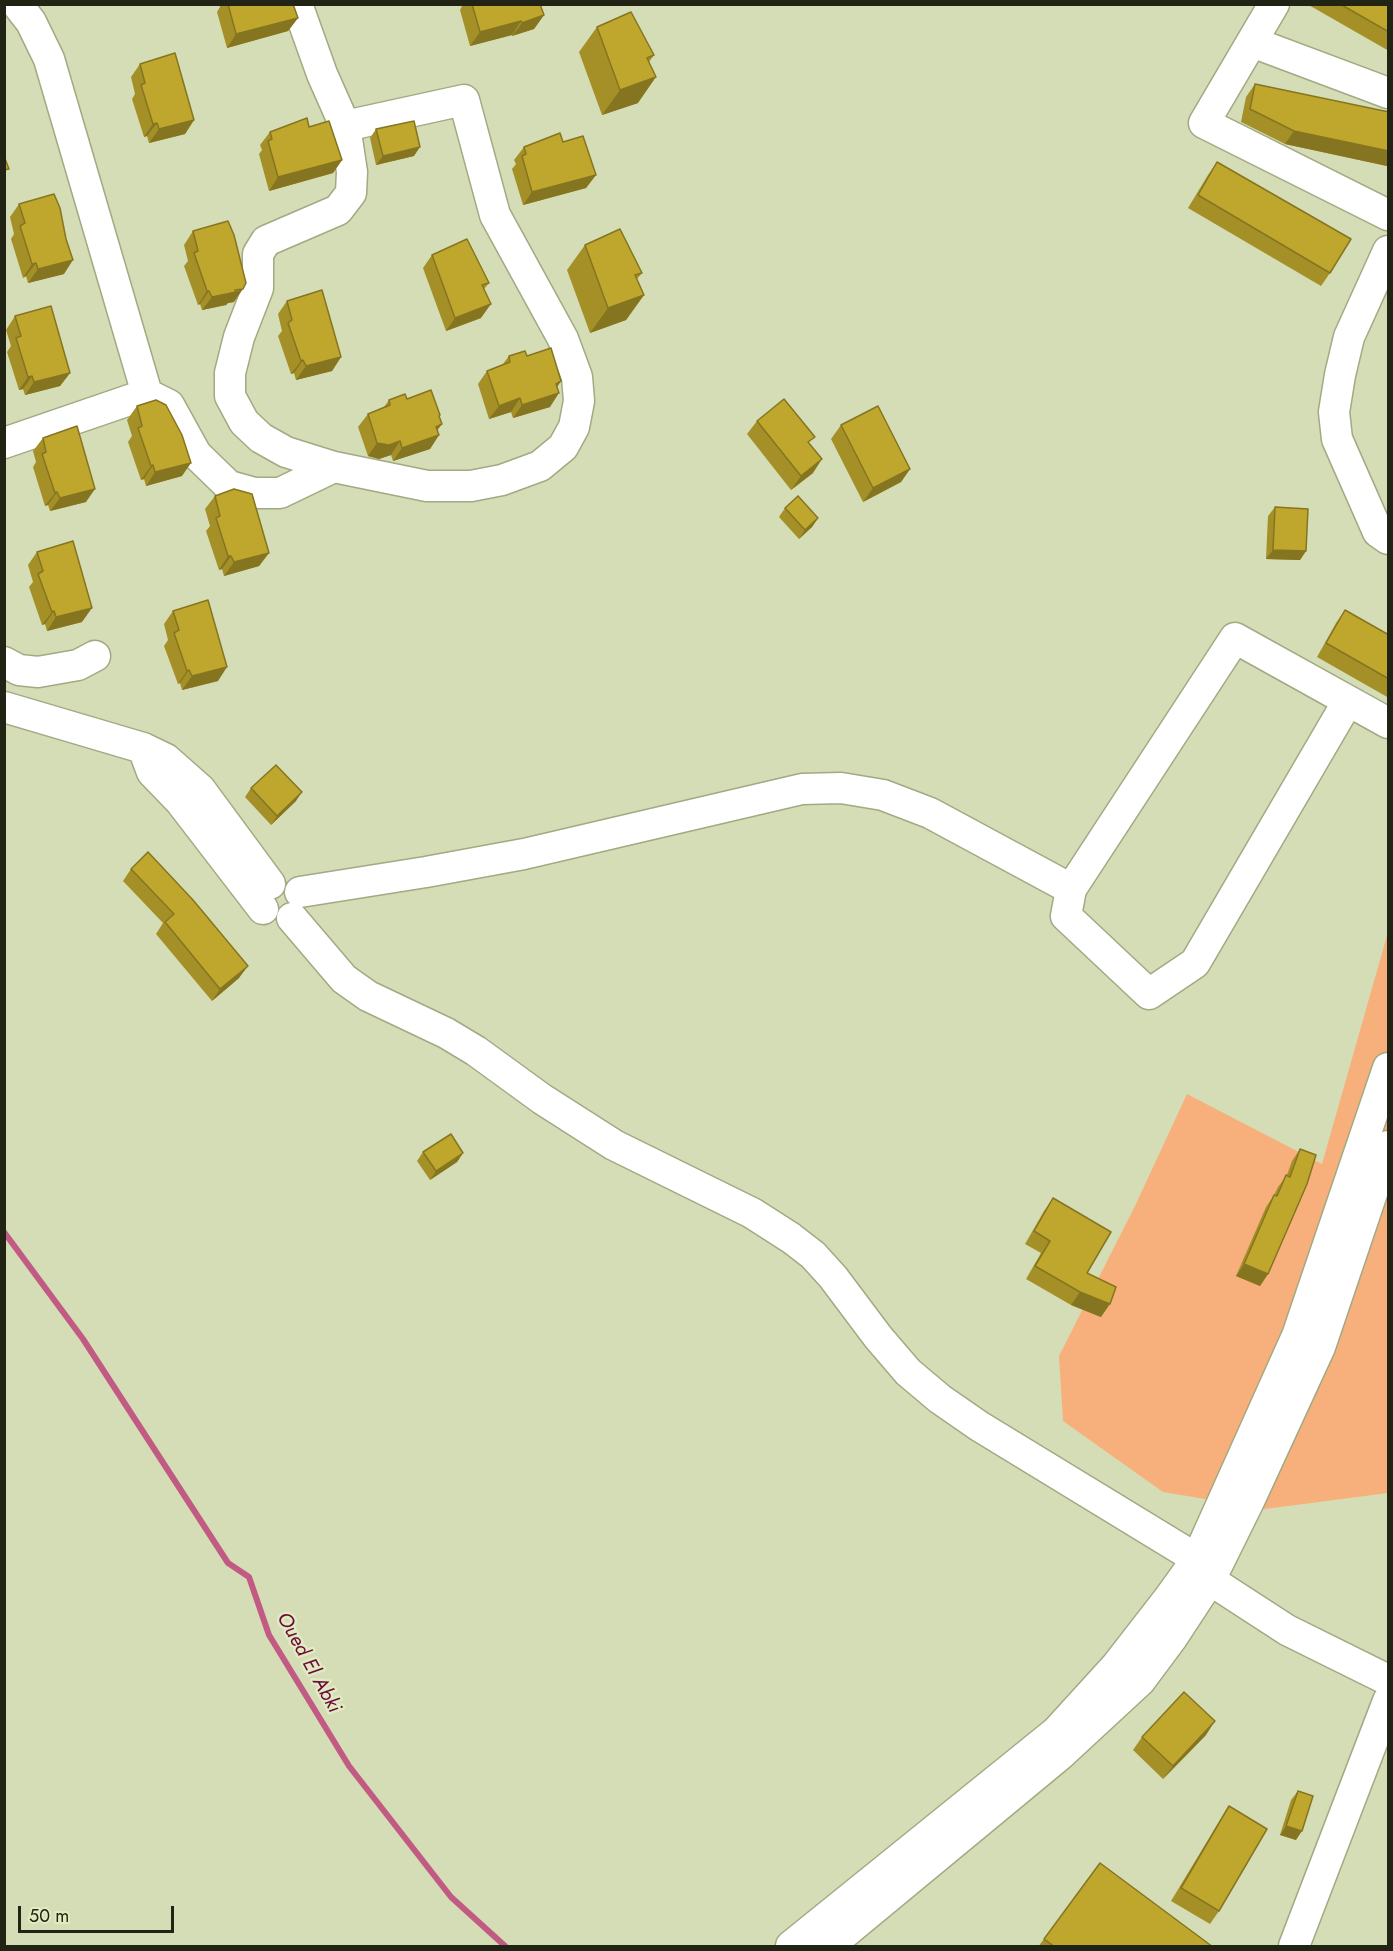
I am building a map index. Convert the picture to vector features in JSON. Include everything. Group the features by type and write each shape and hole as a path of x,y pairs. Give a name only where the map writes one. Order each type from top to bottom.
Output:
{"street":[{"path":"17,4 31,22 49,59 147,394"},
{"path":"297,4 322,74 345,126 352,172 351,193 338,210 266,241 258,254 258,288 239,337 230,373 230,396 244,422 261,438 286,452 334,467 428,486 471,486 502,480 540,466 563,447 574,427 579,401 577,376 563,339 495,215 464,100 345,126"},
{"path":"1274,4 1204,123 1389,215"},
{"path":"1252,42 1389,93"},
{"path":"1389,251 1349,337 1334,412 1337,439 1377,532 1389,539"},
{"path":"4,443 147,394 169,405 196,454 229,486 254,493 280,493 334,467"},
{"path":"1348,701 1195,963 1149,994 1066,916 1071,889 1235,638 1389,723"},
{"path":"4,662 19,669 38,672 78,665 95,656"},
{"path":"4,707 143,748 166,759 200,789 267,896 272,919 279,921 296,905 426,872 524,854 802,789 841,788 884,795 930,813 1071,889"},
{"path":"296,905 344,979 368,996 446,1032 542,1099 614,1145 752,1213 791,1238 813,1255 833,1277 878,1337 908,1372 940,1399 1203,1569 1287,1630 1389,1680"},
{"path":"829,1947 1060,1755 1140,1681 1172,1638 1203,1569 1297,1336 1389,1068"},
{"path":"791,1947 1056,1732 1116,1665 1169,1598 1203,1569 1250,1499 1320,1347 1389,1146"},
{"path":"1294,1947 1389,1701"}],"shaded area":[{"path":"1388,932 1388,1493 1265,1509 1163,1492 1063,1421 1059,1356 1135,1206 1187,1094 1322,1164"}],"building":[{"path":"228,4 293,4 298,18 236,34"},
{"path":"472,4 540,4 544,15 522,23 521,21 480,32"},
{"path":"1340,4 1389,4 1389,32"},
{"path":"631,12 654,55 647,58 656,77 620,90 597,27"},
{"path":"175,53 194,120 159,129 157,123 153,124 141,85 145,83 140,64"},
{"path":"1255,84 1389,112 1389,151 1294,131 1250,109"},
{"path":"307,118 309,127 329,121 342,160 278,177 268,141 272,139 270,132"},
{"path":"414,121 420,147 383,156 376,129"},
{"path":"560,133 563,142 583,136 596,175 532,192 522,156 526,154 524,147"},
{"path":"4,156 9,169 4,170"},
{"path":"1217,162 1351,239 1330,273 1198,195"},
{"path":"54,194 60,208 73,260 38,269 36,263 32,264 20,226 25,223 19,204"},
{"path":"228,221 234,235 246,283 243,289 235,290 236,292 212,297 207,291 194,253 198,251 193,231"},
{"path":"620,229 642,273 635,275 644,295 608,308 585,245"},
{"path":"467,239 489,283 482,285 491,304 455,318 432,255"},
{"path":"322,290 341,357 306,366 303,360 301,361 288,323 292,320 287,301"},
{"path":"51,306 70,373 34,382 32,376 28,377 16,338 21,336 15,316"},
{"path":"551,348 561,381 556,384 559,393 522,405 520,398 499,406 487,371 510,362 509,356 525,351 527,356"},
{"path":"431,390 442,424 436,427 439,435 402,448 400,441 389,445 377,443 368,414 390,405 389,400 405,394 407,399"},
{"path":"784,399 815,437 808,442 822,459 801,476 757,421"},
{"path":"156,400 166,405 182,435 191,463 155,472 153,465 151,466 138,428 142,426 137,406"},
{"path":"878,406 910,469 873,488 841,425"},
{"path":"77,426 95,489 60,498 57,492 55,493 42,454 46,452 43,438"},
{"path":"234,489 252,494 269,553 234,562 231,556 228,556 216,518 220,516 215,496"},
{"path":"798,496 818,518 805,530 785,508"},
{"path":"1275,507 1308,509 1306,551 1273,550"},
{"path":"73,541 92,608 56,617 38,574 43,571 37,552"},
{"path":"208,600 227,667 192,676 189,670 187,671 174,633 179,630 173,611"},
{"path":"1345,610 1389,635 1389,679 1326,643"},
{"path":"276,765 302,792 277,816 251,788"},
{"path":"148,852 193,900 248,966 220,989 165,922 174,914 131,869"},
{"path":"451,1134 463,1153 436,1171 423,1152"},
{"path":"1300,1149 1316,1155 1307,1184 1268,1274 1244,1264 1274,1195 1277,1196 1286,1175 1290,1177"},
{"path":"1053,1198 1111,1232 1087,1273 1116,1287 1110,1304 1080,1292 1035,1266 1050,1241 1034,1231"},
{"path":"1184,1692 1215,1721 1173,1766 1142,1737"},
{"path":"1298,1791 1313,1796 1302,1831 1286,1826"},
{"path":"1229,1806 1267,1829 1219,1911 1181,1888"},
{"path":"1100,1863 1213,1947 1055,1947 1044,1939"}],"waterway":[{"name":"Oued El Abki","path":"4,1232 83,1339 228,1563 249,1577 269,1635 349,1766 451,1897 505,1946"}]}
